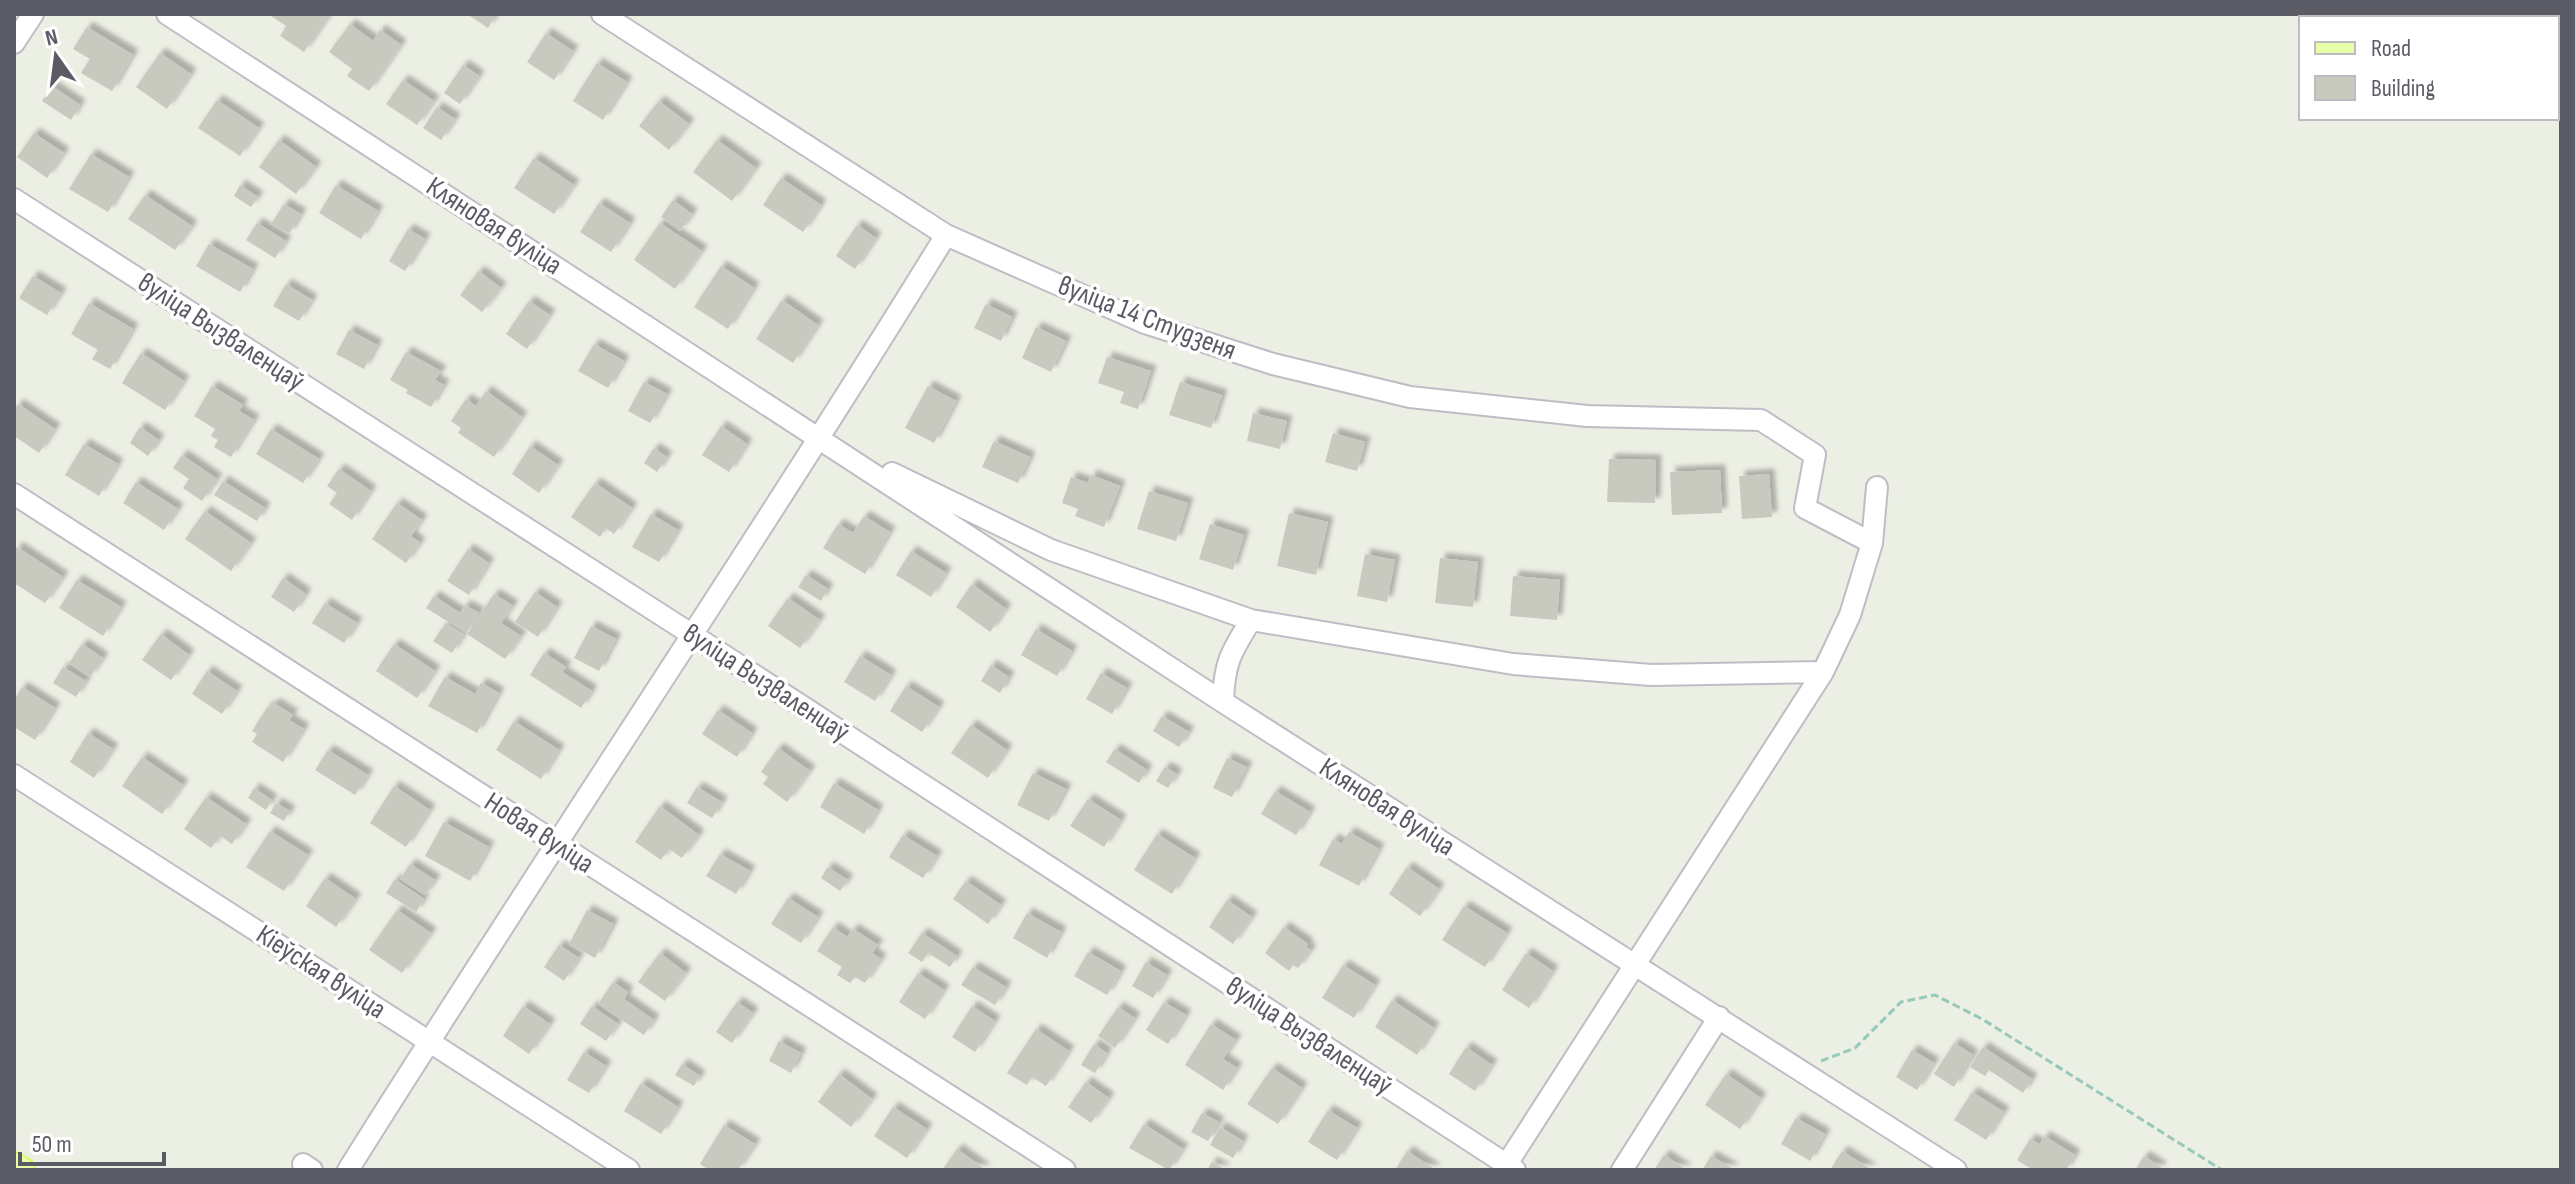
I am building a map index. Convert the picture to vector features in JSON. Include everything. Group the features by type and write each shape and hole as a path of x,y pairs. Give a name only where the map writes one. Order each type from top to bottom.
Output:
{"main road":[{"path":"14,1165 22,1170"}],"street":[{"path":"14,43 33,14"},
{"name":"Кляновая вуліца","path":"167,14 1223,702 1956,1170"},
{"name":"вуліца 14 Студзеня","path":"602,14 946,235 1145,323 1273,364 1410,397 1587,416 1761,420 1815,455 1805,508 1872,543"},
{"name":"вуліца Вызваленцаў","path":"14,199 691,634 1508,1168"},
{"path":"348,1170 820,438 946,235"},
{"name":"Кляновая вуліца","path":"820,438 1051,550 1251,620 1513,664 1651,675 1823,672"},
{"path":"1508,1168 1634,965 1823,672 1850,615 1872,543 1877,487"},
{"name":"Новая вуліца","path":"14,494 1065,1170"},
{"path":"1223,702 1224,671 1233,648 1251,620"},
{"name":"Кіеўская вуліца","path":"14,775 629,1170"},
{"path":"1622,1170 1719,1017"}],"path":[{"path":"1801,1069 1855,1048 1901,1002 1935,995 1982,1019 2222,1170"}],"building":[{"path":"268,14 330,14 304,52 280,36 286,26"},
{"path":"467,14 496,14 488,28"},
{"path":"350,24 373,41 380,30 401,45 369,91 347,76 352,69 329,52"},
{"path":"87,27 133,55 112,91 81,73 90,59 73,49"},
{"path":"546,33 573,51 554,80 527,62"},
{"path":"160,53 191,74 167,109 136,87"},
{"path":"597,63 627,82 603,120 573,101"},
{"path":"463,65 479,76 460,104 444,93"},
{"path":"403,80 434,101 417,125 386,104"},
{"path":"52,86 80,105 71,120 42,101"},
{"path":"217,100 259,128 240,156 198,128"},
{"path":"659,101 689,124 669,150 639,126"},
{"path":"437,107 455,119 441,140 423,128"},
{"path":"34,133 64,153 47,178 17,157"},
{"path":"279,140 316,167 296,194 259,167"},
{"path":"717,140 756,168 732,201 693,172"},
{"path":"91,154 129,177 108,212 69,189"},
{"path":"534,158 574,185 554,214 514,188"},
{"path":"781,178 821,205 803,232 763,205"},
{"path":"240,185 258,197 251,207 234,196"},
{"path":"336,185 378,211 361,239 319,213"},
{"path":"145,195 192,226 175,250 128,219"},
{"path":"673,200 692,214 680,231 661,217"},
{"path":"599,203 630,223 611,252 580,232"},
{"path":"284,204 301,214 289,234 271,224"},
{"path":"257,223 286,241 275,258 246,240"},
{"path":"660,223 702,251 675,289 634,260"},
{"path":"857,225 876,238 855,269 836,256"},
{"path":"408,229 425,239 405,271 389,261"},
{"path":"209,244 253,269 240,292 196,266"},
{"path":"721,266 754,288 728,329 694,307"},
{"path":"479,271 501,288 482,312 460,295"},
{"path":"33,276 61,293 47,315 19,298"},
{"path":"286,284 312,300 299,321 273,306"},
{"path":"782,300 818,325 793,363 756,339"},
{"path":"529,301 550,315 527,349 506,334"},
{"path":"89,303 133,329 110,369 92,359 98,350 71,334"},
{"path":"986,304 1012,317 1001,341 974,328"},
{"path":"1036,327 1066,341 1051,372 1022,358"},
{"path":"349,330 377,345 364,369 336,354"},
{"path":"594,344 624,361 608,388 578,371"},
{"path":"406,352 441,371 435,380 444,385 431,407 390,380"},
{"path":"141,353 184,381 165,410 122,383"},
{"path":"1107,357 1151,371 1138,409 1120,403 1124,392 1098,383"},
{"path":"644,382 667,394 650,423 628,411"},
{"path":"1180,382 1222,395 1211,428 1169,415"},
{"path":"212,386 243,405 239,411 254,420 231,457 214,447 218,440 211,436 215,429 194,416"},
{"path":"928,386 956,401 934,443 905,428"},
{"path":"486,391 522,417 494,457 458,433 461,428 451,421 466,399 476,406"},
{"path":"18,404 55,429 39,453 14,436 14,410"},
{"path":"1253,413 1287,421 1280,449 1247,441"},
{"path":"721,426 747,444 729,472 702,455"},
{"path":"140,427 159,440 148,456 130,443"},
{"path":"271,429 319,459 303,483 256,454"},
{"path":"1333,433 1365,442 1357,471 1325,462"},
{"path":"994,441 1030,457 1018,483 982,467"},
{"path":"84,444 118,464 99,496 65,475"},
{"path":"530,446 558,465 539,493 512,474"},
{"path":"654,448 667,457 657,472 644,463"},
{"path":"182,455 217,479 202,501 183,488 189,479 173,468"},
{"path":"1609,459 1656,460 1655,503 1607,502"},
{"path":"339,469 371,491 352,520 329,504 337,493 327,486"},
{"path":"1720,470 1722,513 1672,515 1670,472"},
{"path":"1769,474 1772,517 1742,519 1739,476"},
{"path":"1091,475 1120,486 1104,527 1075,516 1078,509 1062,503 1071,477 1088,483"},
{"path":"223,481 265,508 257,521 214,495"},
{"path":"136,482 178,509 164,530 123,503"},
{"path":"595,483 632,508 614,534 606,528 600,537 571,517"},
{"path":"1149,491 1188,503 1176,541 1137,529"},
{"path":"397,503 422,520 411,536 420,543 406,563 372,539"},
{"path":"205,511 251,543 231,571 185,539"},
{"path":"1289,513 1328,522 1316,575 1277,566"},
{"path":"651,514 678,530 659,562 632,547"},
{"path":"864,516 890,532 865,574 823,548 838,524 853,533"},
{"path":"1210,524 1244,535 1233,570 1199,559"},
{"path":"17,547 63,577 45,603 14,583 14,552"},
{"path":"468,549 489,563 469,595 447,581"},
{"path":"911,551 946,573 931,597 896,575"},
{"path":"1365,554 1395,560 1387,602 1357,596"},
{"path":"1440,558 1478,562 1473,607 1435,603"},
{"path":"806,575 828,589 821,601 798,587"},
{"path":"1513,576 1560,580 1557,620 1510,616"},
{"path":"283,578 306,594 294,612 271,597"},
{"path":"77,580 121,607 103,636 59,608"},
{"path":"972,584 1006,609 990,632 956,607"},
{"path":"535,592 557,607 538,637 515,622"},
{"path":"494,594 513,606 501,623 521,636 505,659 467,634"},
{"path":"434,596 460,613 465,605 479,613 466,633 426,608"},
{"path":"788,598 820,620 800,648 768,626"},
{"path":"325,603 357,623 344,643 312,623"},
{"path":"446,623 464,634 452,653 433,641"},
{"path":"591,626 616,639 599,671 574,658"},
{"path":"1036,629 1072,651 1057,676 1021,655"},
{"path":"161,634 189,655 171,680 142,660"},
{"path":"82,644 103,658 90,677 69,663"},
{"path":"394,644 435,671 417,698 376,671"},
{"path":"544,653 566,667 562,672 592,691 581,708 530,675"},
{"path":"860,656 891,675 875,701 844,682"},
{"path":"991,665 1009,677 1000,693 981,681"},
{"path":"63,667 86,681 76,697 53,683"},
{"path":"207,671 237,691 222,714 192,694"},
{"path":"1101,673 1127,688 1112,714 1086,699"},
{"path":"445,677 475,694 481,683 499,693 477,733 428,706"},
{"path":"906,686 939,707 922,732 890,711"},
{"path":"22,687 55,708 35,740 14,727 14,700"},
{"path":"274,703 293,715 289,720 304,729 283,762 252,742 257,734 252,731 268,706 271,708"},
{"path":"718,710 752,733 737,757 702,734"},
{"path":"1162,716 1189,732 1179,747 1153,731"},
{"path":"514,721 559,750 541,779 496,750"},
{"path":"971,725 1007,750 988,778 951,753"},
{"path":"88,733 113,749 94,778 70,762"},
{"path":"778,748 810,771 787,802 763,784 768,777 761,772"},
{"path":"1115,749 1147,770 1139,783 1106,762"},
{"path":"328,750 368,775 355,795 315,770"},
{"path":"142,757 183,785 162,814 122,786"},
{"path":"1227,758 1247,767 1232,797 1213,788"},
{"path":"1165,767 1177,774 1168,788 1156,781"},
{"path":"1033,773 1066,789 1049,821 1017,805"},
{"path":"834,783 878,810 864,834 820,807"},
{"path":"394,786 430,810 406,847 370,823"},
{"path":"697,787 722,802 712,818 687,803"},
{"path":"254,788 272,800 266,810 248,798"},
{"path":"1275,791 1310,812 1296,835 1261,814"},
{"path":"206,797 246,824 232,844 220,836 211,848 184,829"},
{"path":"1088,799 1121,820 1104,847 1070,826"},
{"path":"276,803 290,811 284,821 270,813"},
{"path":"660,806 699,835 682,858 669,849 661,860 635,842"},
{"path":"444,822 489,847 470,881 425,856"},
{"path":"270,831 308,855 284,891 246,867"},
{"path":"1349,832 1379,849 1359,886 1319,865 1333,839 1342,844"},
{"path":"1157,834 1195,858 1172,894 1134,870"},
{"path":"903,835 937,856 923,878 889,857"},
{"path":"720,854 750,871 736,894 706,876"},
{"path":"410,864 435,880 425,895 400,879"},
{"path":"828,867 848,880 840,891 821,878"},
{"path":"1407,867 1439,889 1420,916 1389,894"},
{"path":"325,878 356,899 336,927 306,906"},
{"path":"395,879 424,899 416,912 386,893"},
{"path":"966,881 1001,905 988,924 953,899"},
{"path":"788,898 818,917 801,943 771,924"},
{"path":"1227,900 1252,917 1233,944 1209,927"},
{"path":"1464,906 1507,933 1485,967 1442,940"},
{"path":"397,910 431,933 402,973 369,950"},
{"path":"587,910 613,924 595,958 569,944"},
{"path":"1027,913 1061,932 1047,958 1013,938"},
{"path":"833,927 847,937 853,929 878,945 872,953 881,959 865,983 855,977 850,983 837,975 842,967 817,951"},
{"path":"1284,927 1308,944 1306,947 1311,950 1298,968 1293,965 1289,971 1265,953"},
{"path":"922,933 957,956 950,967 928,953 922,962 908,953"},
{"path":"559,945 579,958 564,981 544,967"},
{"path":"1088,952 1121,971 1107,995 1074,976"},
{"path":"660,953 686,973 665,1001 638,982"},
{"path":"1526,953 1553,971 1529,1008 1502,990"},
{"path":"1146,962 1167,975 1153,998 1132,986"},
{"path":"1343,965 1375,985 1354,1018 1322,998"},
{"path":"973,967 1006,987 995,1005 961,985"},
{"path":"918,973 944,990 925,1019 899,1002"},
{"path":"613,982 628,992 624,999 654,1020 644,1035 598,1004"},
{"path":"1392,1000 1434,1028 1417,1055 1375,1027"},
{"path":"737,1002 753,1013 732,1043 716,1032"},
{"path":"1164,1002 1186,1015 1168,1044 1146,1030"},
{"path":"523,1006 550,1024 529,1054 503,1036"},
{"path":"592,1006 618,1024 606,1041 580,1024"},
{"path":"972,1006 995,1021 975,1052 952,1037"},
{"path":"1118,1007 1135,1018 1115,1048 1098,1036"},
{"path":"1211,1024 1236,1040 1223,1059 1237,1068 1223,1090 1185,1065"},
{"path":"1036,1029 1069,1051 1046,1086 1032,1077 1027,1085 1007,1073"},
{"path":"779,1041 801,1053 791,1073 769,1061"},
{"path":"1954,1043 1973,1055 1954,1087 1934,1074"},
{"path":"1094,1044 1107,1053 1095,1073 1081,1065"},
{"path":"1466,1047 1492,1065 1475,1091 1449,1074"},
{"path":"1983,1047 2032,1079 2023,1093 1989,1070 1985,1076 1970,1067"},
{"path":"1912,1050 1934,1063 1917,1090 1896,1077"},
{"path":"584,1052 606,1066 589,1093 567,1080"},
{"path":"682,1064 700,1076 694,1086 675,1075"},
{"path":"1272,1068 1302,1088 1278,1124 1247,1104"},
{"path":"839,1074 872,1099 851,1127 818,1102"},
{"path":"1726,1074 1761,1098 1740,1129 1705,1105"},
{"path":"1086,1082 1109,1098 1091,1123 1068,1107"},
{"path":"641,1083 678,1107 661,1134 624,1111"},
{"path":"1972,1092 2004,1112 1986,1140 1954,1120"},
{"path":"893,1107 927,1129 907,1158 874,1136"},
{"path":"1328,1110 1357,1128 1337,1160 1308,1142"},
{"path":"1202,1113 1219,1122 1208,1141 1191,1132"},
{"path":"1796,1118 1825,1134 1810,1161 1781,1144"},
{"path":"1144,1124 1183,1149 1169,1170 1129,1148"},
{"path":"724,1125 755,1144 738,1170 709,1170 700,1164"},
{"path":"1220,1127 1243,1141 1233,1158 1210,1145"},
{"path":"2044,1136 2075,1155 2066,1170 2033,1170 2017,1160 2030,1139 2040,1144"},
{"path":"957,1149 986,1170 942,1170"},
{"path":"1407,1151 1436,1170 1395,1170"},
{"path":"1842,1151 1872,1170 1830,1170"},
{"path":"1664,1155 1687,1170 1654,1170"},
{"path":"1711,1156 1735,1170 1702,1170"},
{"path":"2144,1156 2161,1167 2160,1170 2135,1170"},
{"path":"1212,1162 1226,1170 1207,1170"}]}
